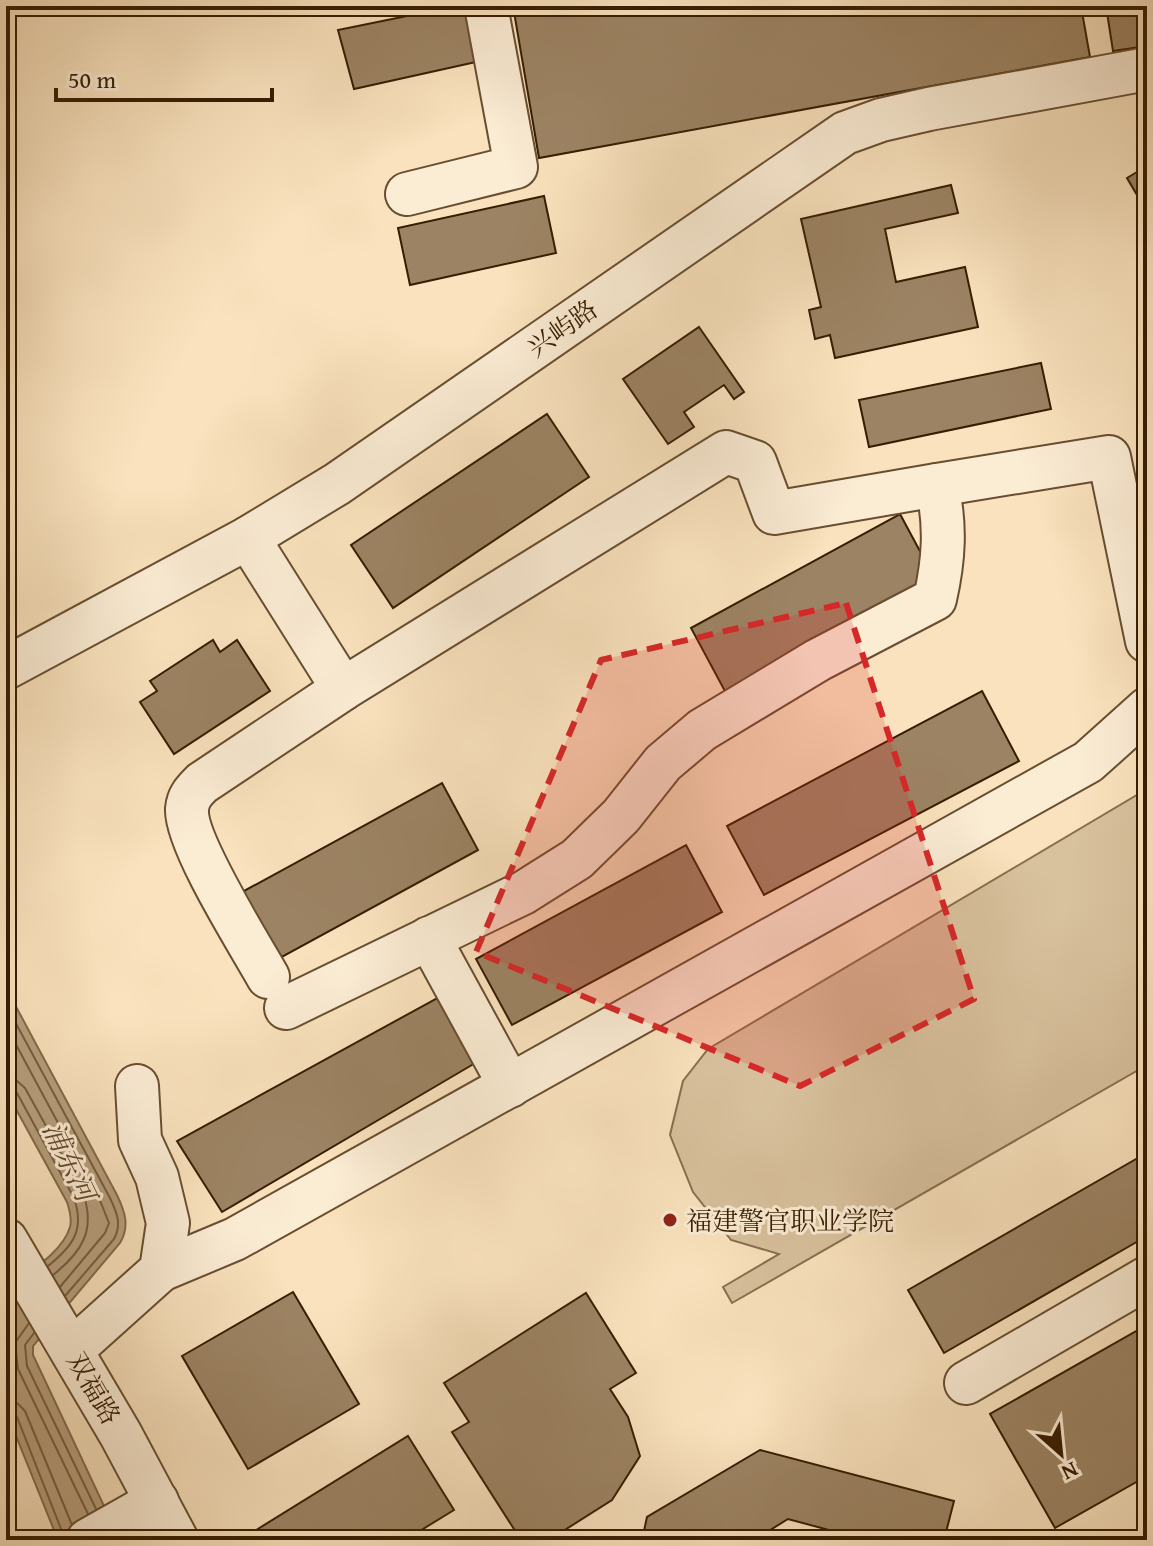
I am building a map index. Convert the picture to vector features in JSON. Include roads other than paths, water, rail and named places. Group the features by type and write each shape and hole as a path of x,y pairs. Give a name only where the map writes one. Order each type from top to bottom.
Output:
{"street":[{"path":"407,194 516,167 486,6"},
{"name":"兴屿路","path":"6,668 248,538 337,484 845,133 915,112 1147,69"},
{"path":"937,485 942,506 944,558 935,599 818,660 702,730 663,763 621,816 577,859 523,893 429,938 277,992 190,833 187,806 191,793 343,689 726,452 755,462 774,513 937,485 1109,457 1147,641"},
{"path":"248,538 343,689"},
{"path":"66,1341 161,1270 235,1239 1088,762 1147,709"},
{"path":"429,938 510,1086"},
{"path":"137,1086 140,1140 157,1177 168,1223 161,1270"},
{"name":"双福路","path":"15,1255 177,1540"},
{"path":"966,1383 1147,1278"},
{"path":"104,1531 157,1501"}],"water":[{"name":"浦东河","path":"6,988 124,1213 126,1225 120,1243 33,1346 33,1355 120,1540 58,1540 6,1411 6,1289 52,1254 66,1237 71,1221 67,1202 6,1091"}],"place":[{"name":"福建警官职业学院","path":"670,1220"}]}
